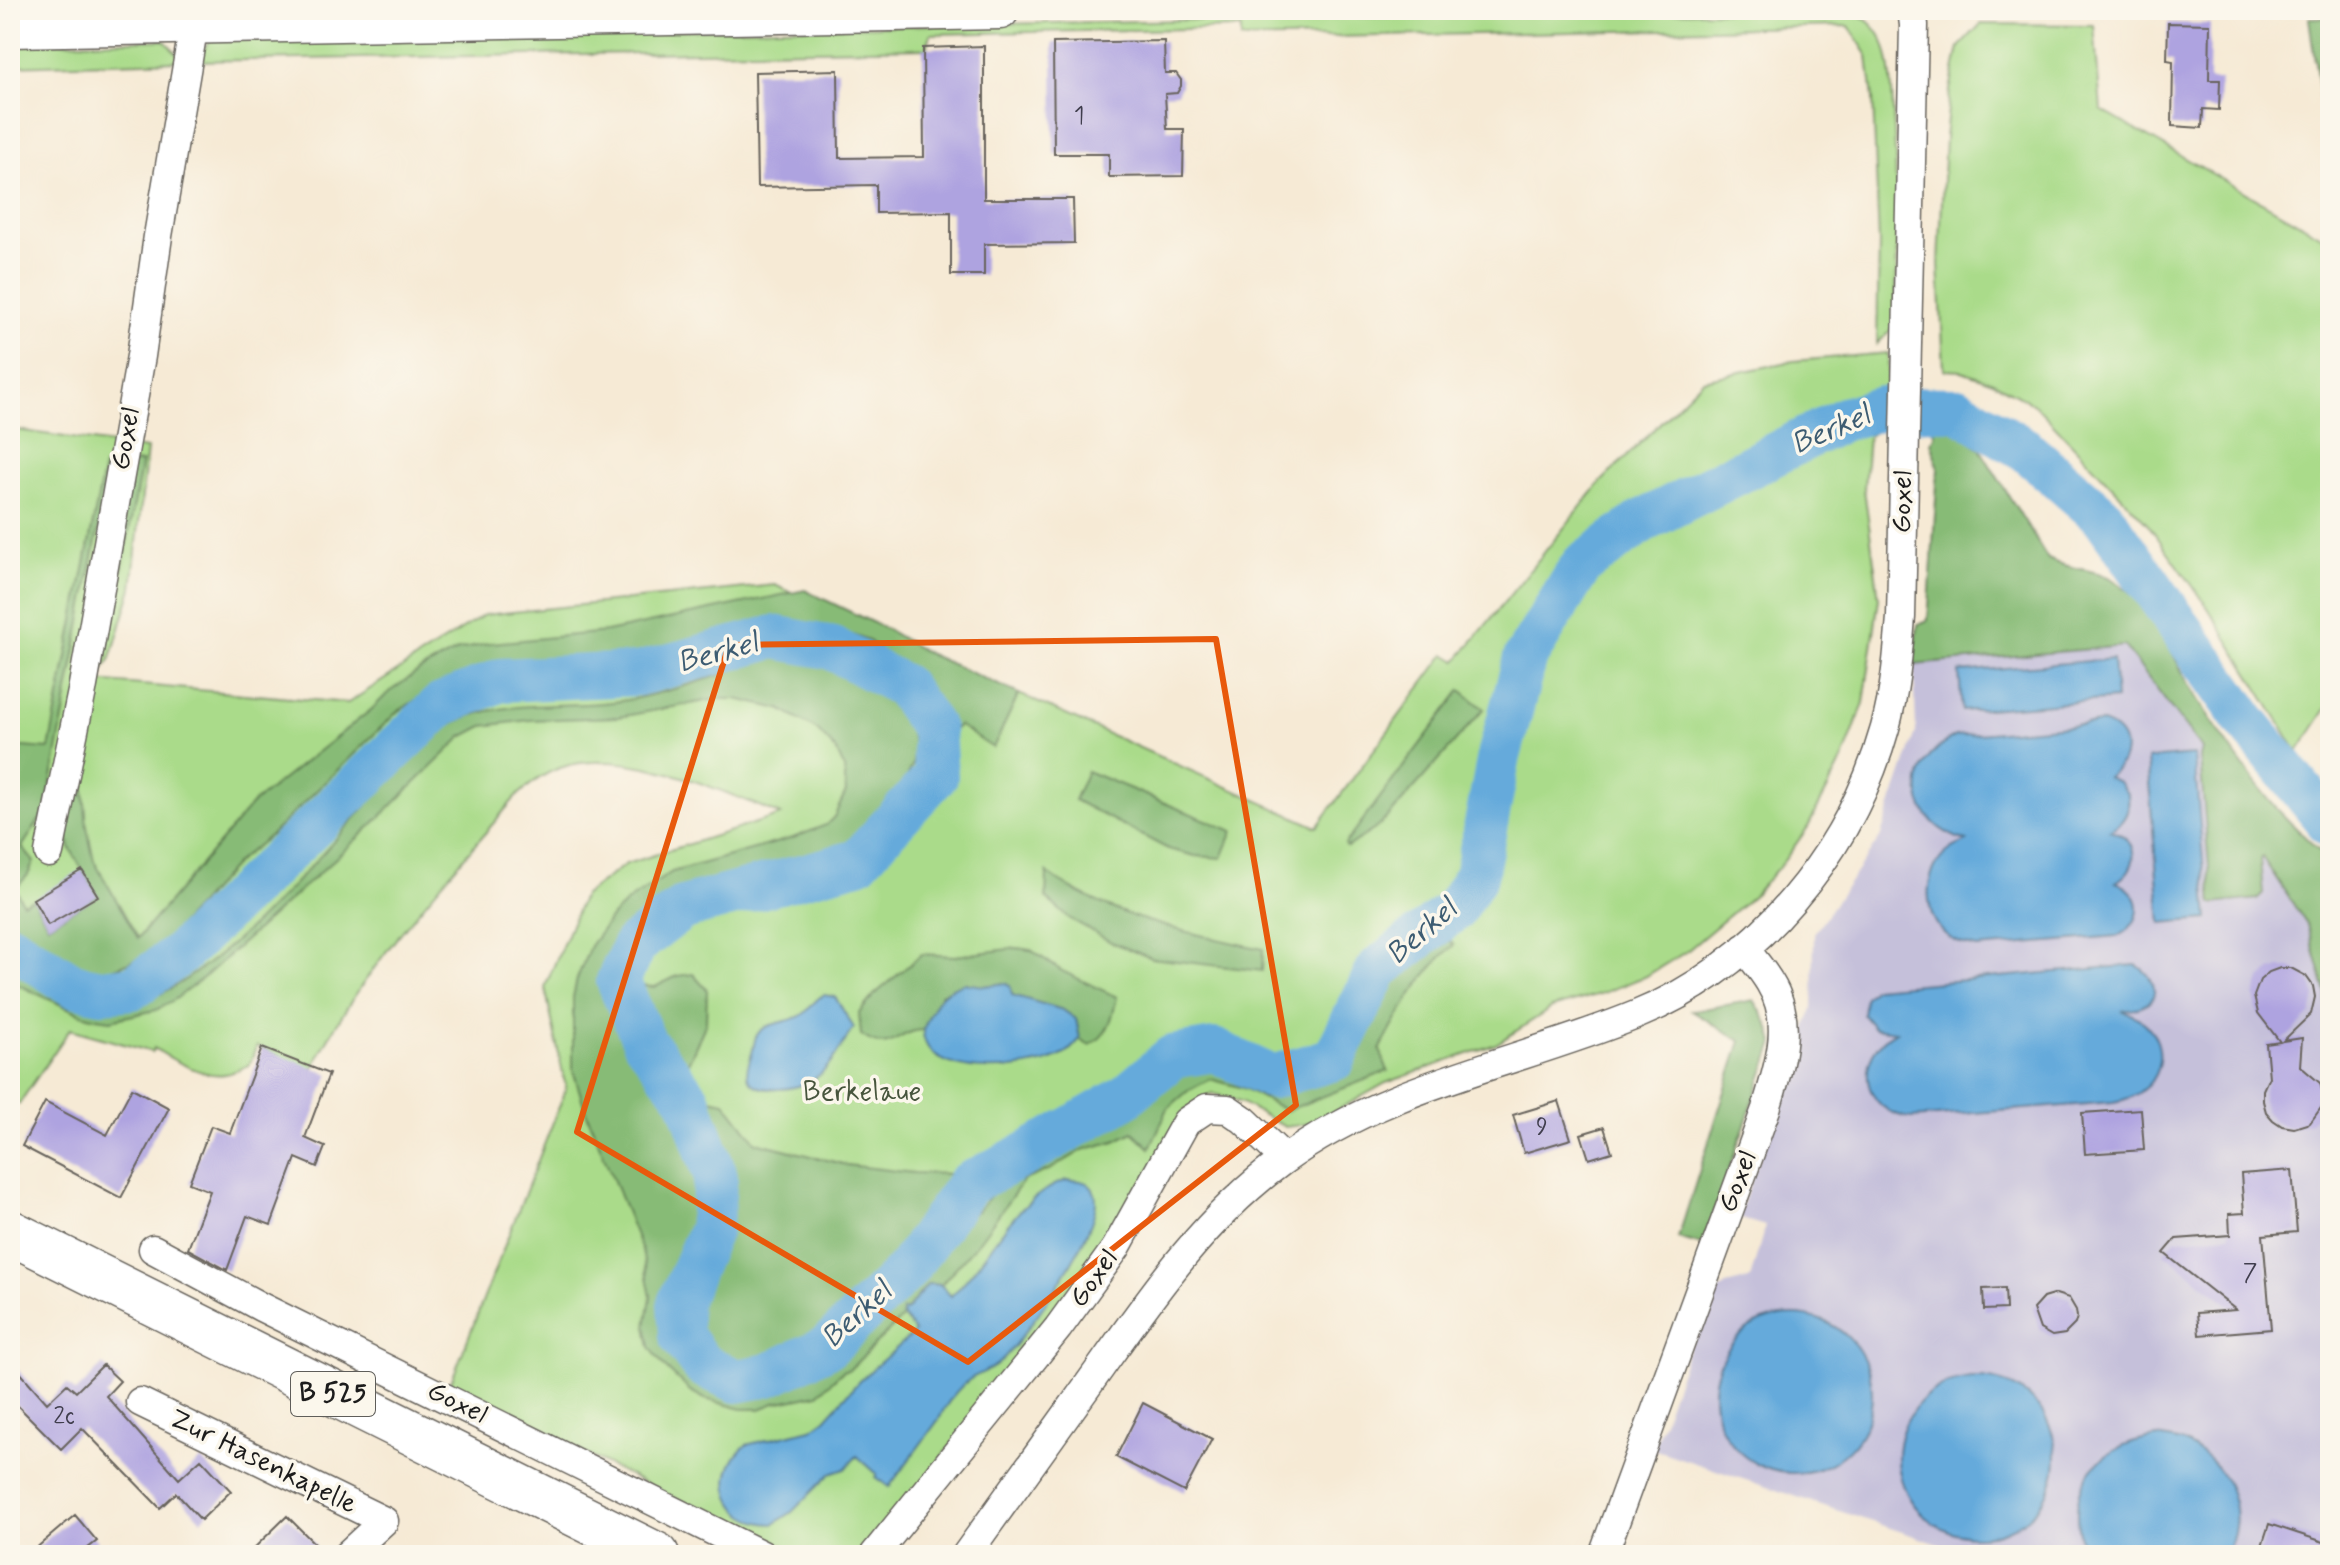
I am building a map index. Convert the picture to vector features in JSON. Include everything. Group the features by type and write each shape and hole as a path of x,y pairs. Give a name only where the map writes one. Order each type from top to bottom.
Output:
{"main road":[{"name":"B 525","path":"10,1232 657,1555"}],"street":[{"path":"10,28 1000,10"},
{"name":"Goxel","path":"966,1555 1159,1286 1199,1237 1240,1196 1285,1159 1327,1132 1388,1101 1657,1006 1696,983 1744,948 1785,907 1828,854 1857,802 1877,754 1886,726 1897,666 1901,617 1912,10"},
{"name":"Goxel","path":"49,853 82,691 141,356 194,24"},
{"name":"Goxel","path":"1603,1555 1766,1109 1781,1059 1784,1020 1774,990 1744,948"},
{"name":"Goxel","path":"874,1555 1058,1328 1108,1260 1186,1122 1207,1108 1228,1109 1285,1159"},
{"name":"Goxel","path":"153,1249 261,1307 762,1555"},
{"name":"Zur Hasenkapelle","path":"140,1402 384,1521 347,1555"}],"highlighted area":[{"path":"1216,639 1296,1105 968,1362 577,1132 729,645"}],"shaded area":[{"path":"2124,646 2202,750 2257,899 2263,894 2259,859 2262,856 2307,925 2326,993 2330,1052 2330,1555 1971,1555 1653,1449 1706,1300 1726,1285 1750,1279 1765,1226 1738,1218 1813,1008 1814,933 1880,838 1916,732 1914,665"}],"green space":[{"path":"1844,10 1865,19 1880,36 1891,79 1896,202 1896,325 1877,344 1879,243 1873,99 1868,56 1849,26 1241,39 1241,28 931,34 927,48 194,61 211,39"},
{"path":"2330,17 2330,120 2323,122 2309,18"},
{"path":"1981,24 2094,25 2101,110 2330,241 2330,703 2298,752 2205,603 2147,523 2034,404 1993,382 1962,371 1944,370 1939,264 1950,90 1959,47"},
{"path":"164,40 177,53 178,61 10,66 10,44"},
{"name":"Berkelaue","path":"1888,353 1889,423 1868,436 1864,489 1879,598 1864,703 1843,759 1808,827 1784,861 1756,893 1687,951 1646,976 1552,1008 1496,1044 1386,1083 1314,1123 1285,1127 1242,1103 1212,1093 1185,1111 1101,1256 874,1543 853,1555 801,1553 671,1496 449,1387 566,1089 545,987 583,896 626,864 781,815 702,784 642,766 585,762 560,768 536,781 514,799 404,928 354,997 312,1070 257,1046 249,1065 228,1073 207,1073 188,1067 154,1048 152,1052 70,1029 19,1104 10,1099 10,429 147,449 132,588 111,658 96,681 348,703 484,615 775,585 1017,697 1019,694 1317,827 1445,654 1457,661 1600,483 1703,380 1793,361"},
{"path":"1932,426 1960,431 1980,449 2048,559 2109,577 2132,594 2157,625 2195,696 2261,791 2330,862 2330,1052 2326,993 2307,925 2262,857 2263,894 2258,899 2212,904 2200,757 2202,749 2124,646 1914,665 1918,624 1928,620 1938,468 1931,442 1935,436"},
{"path":"111,461 46,810 22,847 34,862 28,875 15,889 23,903 33,899 48,925 97,896 70,848 65,826 128,463 142,462 83,779 87,827 94,861 138,938 254,802 372,709 389,692 422,669 459,650 491,643 606,632 805,590 884,628 929,654 1019,694 993,748 958,725 955,729 940,706 902,667 869,641 782,619 641,657 487,666 428,692 396,713 273,833 238,861 159,948 110,970 72,967 37,943 10,919 10,746 49,749 104,466"},
{"path":"775,653 817,659 884,696 911,732 913,764 907,777 849,843 808,859 718,882 675,898 633,927 613,950 604,978 618,1021 636,1053 675,1099 699,1160 697,1220 675,1269 666,1308 670,1337 682,1360 704,1382 722,1391 760,1396 778,1392 839,1364 909,1296 957,1226 978,1210 1000,1185 1026,1168 1050,1159 1080,1138 1112,1127 1177,1069 1211,1062 1277,1086 1297,1087 1332,1076 1348,1065 1362,1048 1389,971 1428,954 1447,937 1454,945 1422,980 1380,1050 1388,1071 1286,1111 1246,1089 1210,1079 1189,1090 1168,1108 1150,1148 1133,1132 1083,1150 1051,1169 1024,1180 980,1240 941,1285 928,1284 906,1311 902,1310 903,1317 850,1369 843,1371 818,1394 760,1409 742,1409 705,1399 690,1391 664,1366 650,1347 646,1326 651,1297 642,1251 585,1109 573,1070 573,997 590,946 612,916 628,901 672,872 793,838 826,825 834,817 846,792 844,768 836,750 817,730 780,709 736,699 717,699 619,717 530,720 483,726 462,737 371,826 208,974 156,1010 111,1020 96,1018 10,981 10,961 86,1005 111,1008 137,1004 169,990 232,944 294,884 410,758 452,724 493,710 637,698 708,679"},
{"path":"1461,690 1484,709 1392,813 1375,829 1347,847 1345,844"},
{"path":"1087,771 1233,831 1222,858 1195,856 1168,849 1074,800"},
{"path":"1047,873 1071,889 1123,913 1178,930 1263,949 1262,971 1151,958 1111,942 1069,918 1046,898"},
{"path":"1017,948 1031,950 1062,971 1117,997 1109,1025 1097,1041 1090,1045 1080,1039 1076,1019 1063,1010 1011,995 1005,983 984,986 964,983 941,994 923,1030 893,1041 880,1044 861,1035 859,1013 874,995 922,954 955,956"},
{"path":"693,974 707,990 706,1023 683,1075 662,1047 632,985 655,987 677,976"},
{"path":"1754,1000 1769,1025 1774,1043 1702,1245 1678,1238 1741,1041 1692,1011"},
{"path":"710,1099 725,1102 756,1142 847,1165 914,1173 958,1174 963,1178 858,1305 822,1331 798,1340 760,1365 741,1373 720,1367 686,1332 684,1309 718,1237 734,1179 714,1124"}],"water":[{"path":"2113,659 2116,699 1962,711 1959,672"},
{"path":"2102,723 2119,733 2125,748 2121,764 2107,777 2119,782 2128,795 2125,816 2110,830 2127,840 2133,854 2130,869 2116,882 2126,887 2136,900 2137,916 2133,923 2118,936 1977,948 1948,936 1932,913 1929,901 1931,878 1941,858 1967,841 1947,833 1933,822 1923,808 1919,793 1920,777 1926,762 1938,748 1956,736"},
{"path":"2194,755 2208,919 2161,923 2147,759"},
{"path":"2136,965 2151,980 2154,992 2148,1003 2122,1011 2140,1019 2152,1031 2158,1045 2159,1060 2155,1074 2146,1087 2132,1097 2113,1102 1912,1118 1895,1114 1882,1106 1873,1095 1868,1082 1868,1068 1873,1054 1882,1041 1896,1031 1874,1028 1863,1015 1865,997 1874,988"},
{"path":"964,983 984,986 1005,983 1010,985 1012,995 1063,1010 1076,1019 1080,1039 1061,1056 1026,1066 980,1069 958,1066 940,1059 928,1047 923,1030 942,995"},
{"path":"824,995 835,997 854,1028 830,1064 818,1077 797,1086 768,1089 752,1083 747,1071 755,1039 761,1030 797,1018"},
{"path":"1067,1180 1086,1183 1094,1191 1096,1206 1078,1252 1045,1305 1012,1348 997,1364 969,1380 956,1393 889,1487 875,1477 877,1474 857,1456 845,1469 830,1474 792,1512 774,1524 758,1522 736,1507 727,1484 729,1470 746,1445 811,1429 825,1419 860,1380 915,1332 903,1317 902,1310 906,1311 928,1284 941,1285 951,1296 1016,1215 1047,1189"},
{"path":"1793,1315 1823,1321 1849,1338 1866,1364 1872,1394 1866,1424 1849,1450 1823,1467 1793,1473 1763,1467 1737,1450 1720,1424 1714,1394 1720,1364 1737,1338 1763,1321"},
{"path":"1977,1378 2007,1384 2033,1401 2050,1427 2056,1457 2050,1487 2033,1513 2007,1530 1977,1536 1947,1530 1921,1513 1904,1487 1898,1457 1904,1427 1921,1401 1947,1384"},
{"path":"2157,1437 2187,1444 2214,1464 2224,1477 2235,1507 2232,1539 2225,1555 2085,1555 2077,1511 2087,1476 2114,1451"}],"building":[{"path":"2168,23 2210,24 2209,80 2220,80 2219,110 2203,109 2202,128 2172,126 2173,61 2167,60"},
{"path":"1164,41 1165,73 1176,73 1181,80 1177,93 1165,94 1167,129 1184,129 1183,176 1109,177 1109,154 1054,154 1053,43"},
{"path":"984,46 984,199 1073,199 1074,243 984,244 984,275 951,275 951,212 876,213 876,185 757,187 755,72 838,70 839,158 924,157 923,48"},
{"path":"82,870 98,896 48,925 33,899"},
{"path":"2280,968 2291,968 2306,976 2313,986 2315,997 2311,1014 2283,1041 2302,1038 2300,1066 2320,1083 2323,1105 2310,1123 2294,1128 2282,1126 2273,1120 2266,1112 2263,1101 2263,1090 2269,1077 2266,1044 2280,1042 2258,1013 2254,996 2260,980"},
{"path":"262,1048 329,1074 305,1138 325,1147 317,1167 296,1158 271,1225 247,1216 227,1270 188,1249 210,1191 189,1183 211,1126 230,1133"},
{"path":"132,1088 169,1108 121,1198 22,1146 45,1102 107,1135"},
{"path":"1559,1101 1571,1139 1524,1153 1513,1115"},
{"path":"2141,1109 2144,1150 2085,1154 2082,1113"},
{"path":"1604,1127 1612,1152 1589,1159 1581,1134"},
{"path":"2292,1170 2297,1232 2263,1235 2271,1329 2199,1335 2197,1313 2236,1310 2164,1253 2176,1239 2230,1235 2229,1214 2244,1213 2241,1174"},
{"path":"2005,1288 2006,1309 1984,1310 1983,1289"},
{"path":"2056,1294 2069,1298 2077,1317 2075,1324 2065,1334 2052,1336 2040,1329 2033,1309 2043,1298"},
{"path":"10,1361 47,1403 67,1384 76,1392 103,1365 120,1381 106,1396 179,1479 201,1459 231,1491 201,1520 176,1493 160,1508 82,1428 61,1449 10,1398"},
{"path":"1143,1403 1212,1439 1184,1492 1116,1457"},
{"path":"75,1515 97,1541 79,1555 28,1555"},
{"path":"287,1516 316,1545 305,1555 247,1555"},
{"path":"2269,1524 2330,1544 2330,1555 2259,1555"}],"waterway":[{"name":"Berkel","path":"10,945 73,985 101,991 132,988 179,955 441,705 501,680 638,674 774,637 832,648 903,686 933,729 936,776 858,861 683,908 634,945 618,981 645,1043 688,1098 716,1177 710,1229 679,1303 681,1336 702,1365 737,1381 769,1375 829,1346 905,1272 968,1184 1125,1097 1172,1057 1214,1050 1272,1077 1334,1059 1378,969 1454,910 1476,876 1499,756 1525,658 1582,565 1641,522 1844,419 1882,408 1957,409 2026,450 2103,517 2245,720 2330,825"}]}
